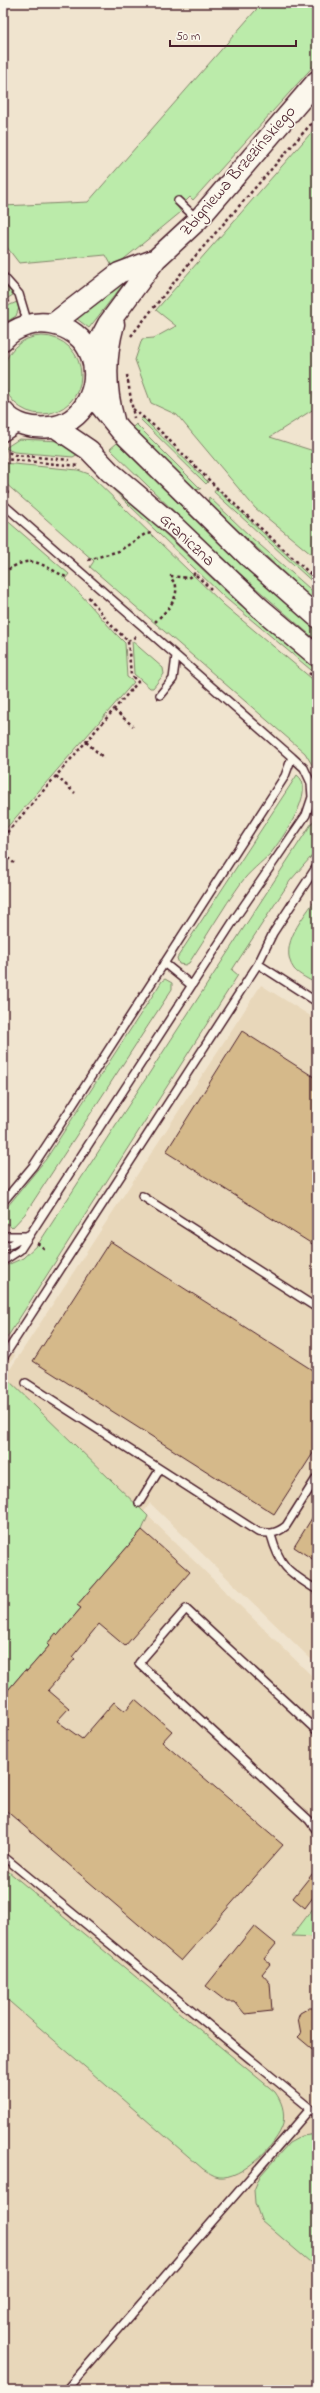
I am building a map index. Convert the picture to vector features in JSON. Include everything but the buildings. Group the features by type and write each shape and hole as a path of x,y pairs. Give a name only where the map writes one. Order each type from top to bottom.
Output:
{"main road":[{"name":"Zbigniewa Brzezińskiego","path":"91,356 100,336 156,259 198,220 317,81"},
{"name":"Zbigniewa Brzezińskiego","path":"53,324 119,273 156,259"},
{"path":"115,424 108,390 107,362 110,340 119,308"},
{"path":"3,340 9,333 28,324 53,324 66,329 78,337 91,356 94,379 91,394 80,411 73,418 55,427 39,428 24,425 3,411"},
{"name":"Graniczna","path":"91,394 115,424 249,557 317,617"},
{"name":"Graniczna","path":"55,427 90,450 110,472 174,528 260,608 317,656"}],"lane":[{"path":"178,201 198,220"},
{"path":"3,276 19,294 28,324"},
{"path":"3,438 24,425"},
{"path":"3,504 304,768 309,776 312,797 309,810 191,985 28,1235 20,1250 3,1261"},
{"path":"160,695 173,679 176,656"},
{"path":"5,1200 34,1166 285,776 292,757"},
{"path":"3,1358 258,964 273,933 317,866"},
{"path":"164,963 191,985"},
{"path":"258,964 317,1002"},
{"path":"142,1196 317,1308"},
{"path":"3,1236 28,1235"},
{"path":"3,1247 28,1235"},
{"path":"26,1383 258,1532 271,1534 279,1532 286,1526 317,1477"},
{"path":"139,1503 160,1469"},
{"path":"271,1534 279,1561 291,1573 317,1590"},
{"path":"317,1730 186,1608 139,1663 308,1820 317,1831"},
{"path":"3,1856 317,2114"},
{"path":"66,2390 310,2108"}],"path":[{"path":"127,341 151,308 191,260 317,117"},
{"path":"127,373 134,409 158,429 217,488 317,580"},
{"path":"3,450 15,455 74,460"},
{"path":"3,459 70,467 84,466"},
{"path":"88,560 119,551 145,534 153,533"},
{"path":"3,573 18,563 30,560 70,579"},
{"path":"128,641 148,630 168,608 176,595 176,584 171,576 188,578 195,574"},
{"path":"3,837 138,682"},
{"path":"114,710 133,726"},
{"path":"86,742 104,758"},
{"path":"56,776 75,792"},
{"path":"3,854 14,864"}],"shaded area":[{"path":"261,985 317,1020 317,1665 150,1503 144,1512 317,1681 317,2390 3,2390 3,1375 5,1377"},
{"path":"3,1345 15,1355 3,1374"}],"green space":[{"path":"262,3 317,3 317,62 193,200 190,197 186,201 181,196 175,203 181,212 113,268 106,255 19,263 3,242 3,206 88,202"},
{"path":"317,126 317,319 314,323 317,335 317,407 270,437 317,452 317,559 255,508 177,415 151,403 135,360 142,339 154,338 176,326 156,310"},
{"path":"123,280 125,282 89,328 73,316"},
{"path":"3,281 13,295 3,301"},
{"path":"17,302 19,308 16,316 3,324 3,308"},
{"path":"42,336 57,339 70,347 78,360 81,375 78,390 70,403 57,411 42,414 27,411 14,403 6,390 3,375 6,360 14,347 27,339"},
{"path":"143,418 208,482 206,484 140,419"},
{"path":"136,424 201,489 194,490 132,428"},
{"path":"19,439 60,441 80,453 73,457 14,452 5,448"},
{"path":"117,443 234,558 317,631 317,641 225,561 110,449"},
{"path":"3,463 78,470 89,474 224,605 317,683 317,773 305,753 90,567 94,561 5,483"},
{"path":"94,466 237,602 317,669 317,675 223,596 95,472"},
{"path":"216,489 317,583 317,586 214,492"},
{"path":"209,497 252,538 317,595 317,603 208,503"},
{"path":"3,517 69,574 65,579 125,643 127,677 134,682 3,832"},
{"path":"132,641 163,668 164,674 153,688 150,688 134,674"},
{"path":"297,775 302,782 303,791 301,802 289,826 271,853 251,871 241,883 189,963 185,965 179,964 177,958"},
{"path":"317,815 317,850 290,881 232,970 238,975 3,1344 3,1267 23,1258 39,1243"},
{"path":"317,897 317,984 294,969 290,960 289,950 295,931"},
{"path":"165,979 172,983 172,989 25,1214 12,1228 3,1220 3,1212 46,1159 162,981"},
{"path":"3,1375 148,1516 142,1530 77,1605 81,1608 58,1635 56,1634 47,1644 49,1646 27,1671 25,1670 3,1696 3,1564 7,1559 3,1556"},
{"path":"3,1867 275,2092 284,2115 283,2124 274,2141 248,2167 238,2173 219,2177 203,2169 3,1996"},
{"path":"317,1903 317,1937 292,1936"},
{"path":"317,2134 317,2268 261,2220 255,2203 254,2190 260,2176 289,2143 302,2136"}]}
